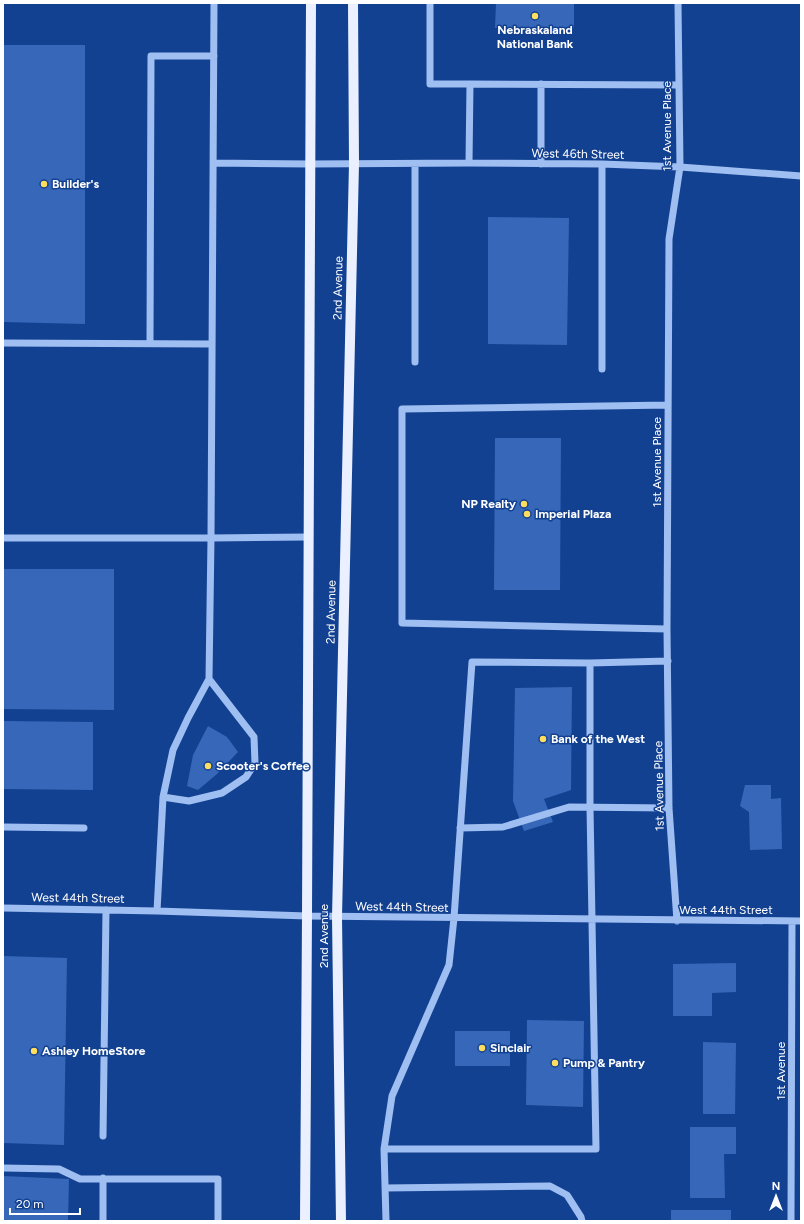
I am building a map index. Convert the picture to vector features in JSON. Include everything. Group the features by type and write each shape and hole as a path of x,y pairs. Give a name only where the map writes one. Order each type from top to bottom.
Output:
{"main road":[{"name":"2nd Avenue","path":"305,1221 308,916 311,3"},
{"name":"2nd Avenue","path":"342,1221 337,917 354,164 353,3"}],"street":[{"path":"156,911 163,797 173,750 209,678 214,3"},
{"path":"430,3 430,84 678,85"},
{"name":"1st Avenue Place","path":"676,921 669,808 667,629 669,239 680,167 678,3"},
{"path":"150,343 151,56 214,56"},
{"path":"469,163 470,84"},
{"path":"541,84 541,164"},
{"name":"West 46th Street","path":"213,163 602,164 680,167 801,176"},
{"path":"415,164 415,362"},
{"path":"602,164 602,369"},
{"path":"3,343 212,344"},
{"path":"667,629 402,623 402,409 668,405"},
{"path":"3,538 309,537"},
{"path":"386,1221 384,1149 392,1096 449,965 454,918 472,662 668,662"},
{"path":"384,1149 596,1149 590,807 590,663"},
{"path":"163,797 189,801 222,793 246,777 255,763 254,737 209,678"},
{"path":"460,828 503,827 569,807 669,808"},
{"path":"3,827 84,828"},
{"name":"West 44th Street","path":"3,908 337,917 801,921"},
{"path":"103,1136 106,910"},
{"name":"1st Avenue","path":"792,921 792,1221"},
{"path":"3,1168 59,1169 80,1179 218,1179 218,1221"},
{"path":"103,1178 103,1221"},
{"path":"385,1188 550,1186 567,1195 581,1220"}],"building":[{"name":"Nebraskaland National Bank","path":"496,3 574,3 574,28 495,28"},
{"name":"Builder's","path":"3,45 85,45 85,324 3,322"},
{"path":"488,217 569,218 567,345 488,344"},
{"name":"Imperial Plaza","path":"495,438 561,438 560,590 494,590"},
{"path":"3,569 114,569 114,710 3,709"},
{"name":"Bank of the West","path":"572,687 571,790 544,799 553,822 524,831 513,801 515,688"},
{"path":"3,721 93,722 93,790 3,789"},
{"name":"Scooter's Coffee","path":"208,726 227,737 238,752 217,774 198,790 187,786 193,755"},
{"path":"745,785 771,785 771,799 781,798 782,849 750,850 749,812 740,806"},
{"name":"Ashley HomeStore","path":"3,956 67,958 64,1145 3,1143"},
{"path":"736,963 736,992 712,993 712,1016 673,1016 673,964"},
{"name":"Pump & Pantry","path":"527,1020 584,1021 583,1107 526,1105"},
{"name":"Sinclair","path":"455,1031 510,1031 510,1066 455,1066"},
{"path":"703,1042 736,1043 735,1114 703,1114"},
{"path":"690,1127 736,1127 736,1154 724,1154 725,1198 690,1198"},
{"path":"3,1176 69,1179 68,1221 3,1221"},
{"path":"671,1210 731,1210 731,1221 671,1221"}],"place":[{"name":"Nebraskaland National Bank","path":"535,16"},
{"name":"Builder's","path":"44,184"},
{"name":"NP Realty","path":"524,504"},
{"name":"Imperial Plaza","path":"527,514"},
{"name":"Bank of the West","path":"543,739"},
{"name":"Scooter's Coffee","path":"208,766"},
{"name":"Sinclair","path":"482,1048"},
{"name":"Ashley HomeStore","path":"34,1051"},
{"name":"Pump & Pantry","path":"555,1063"}]}
